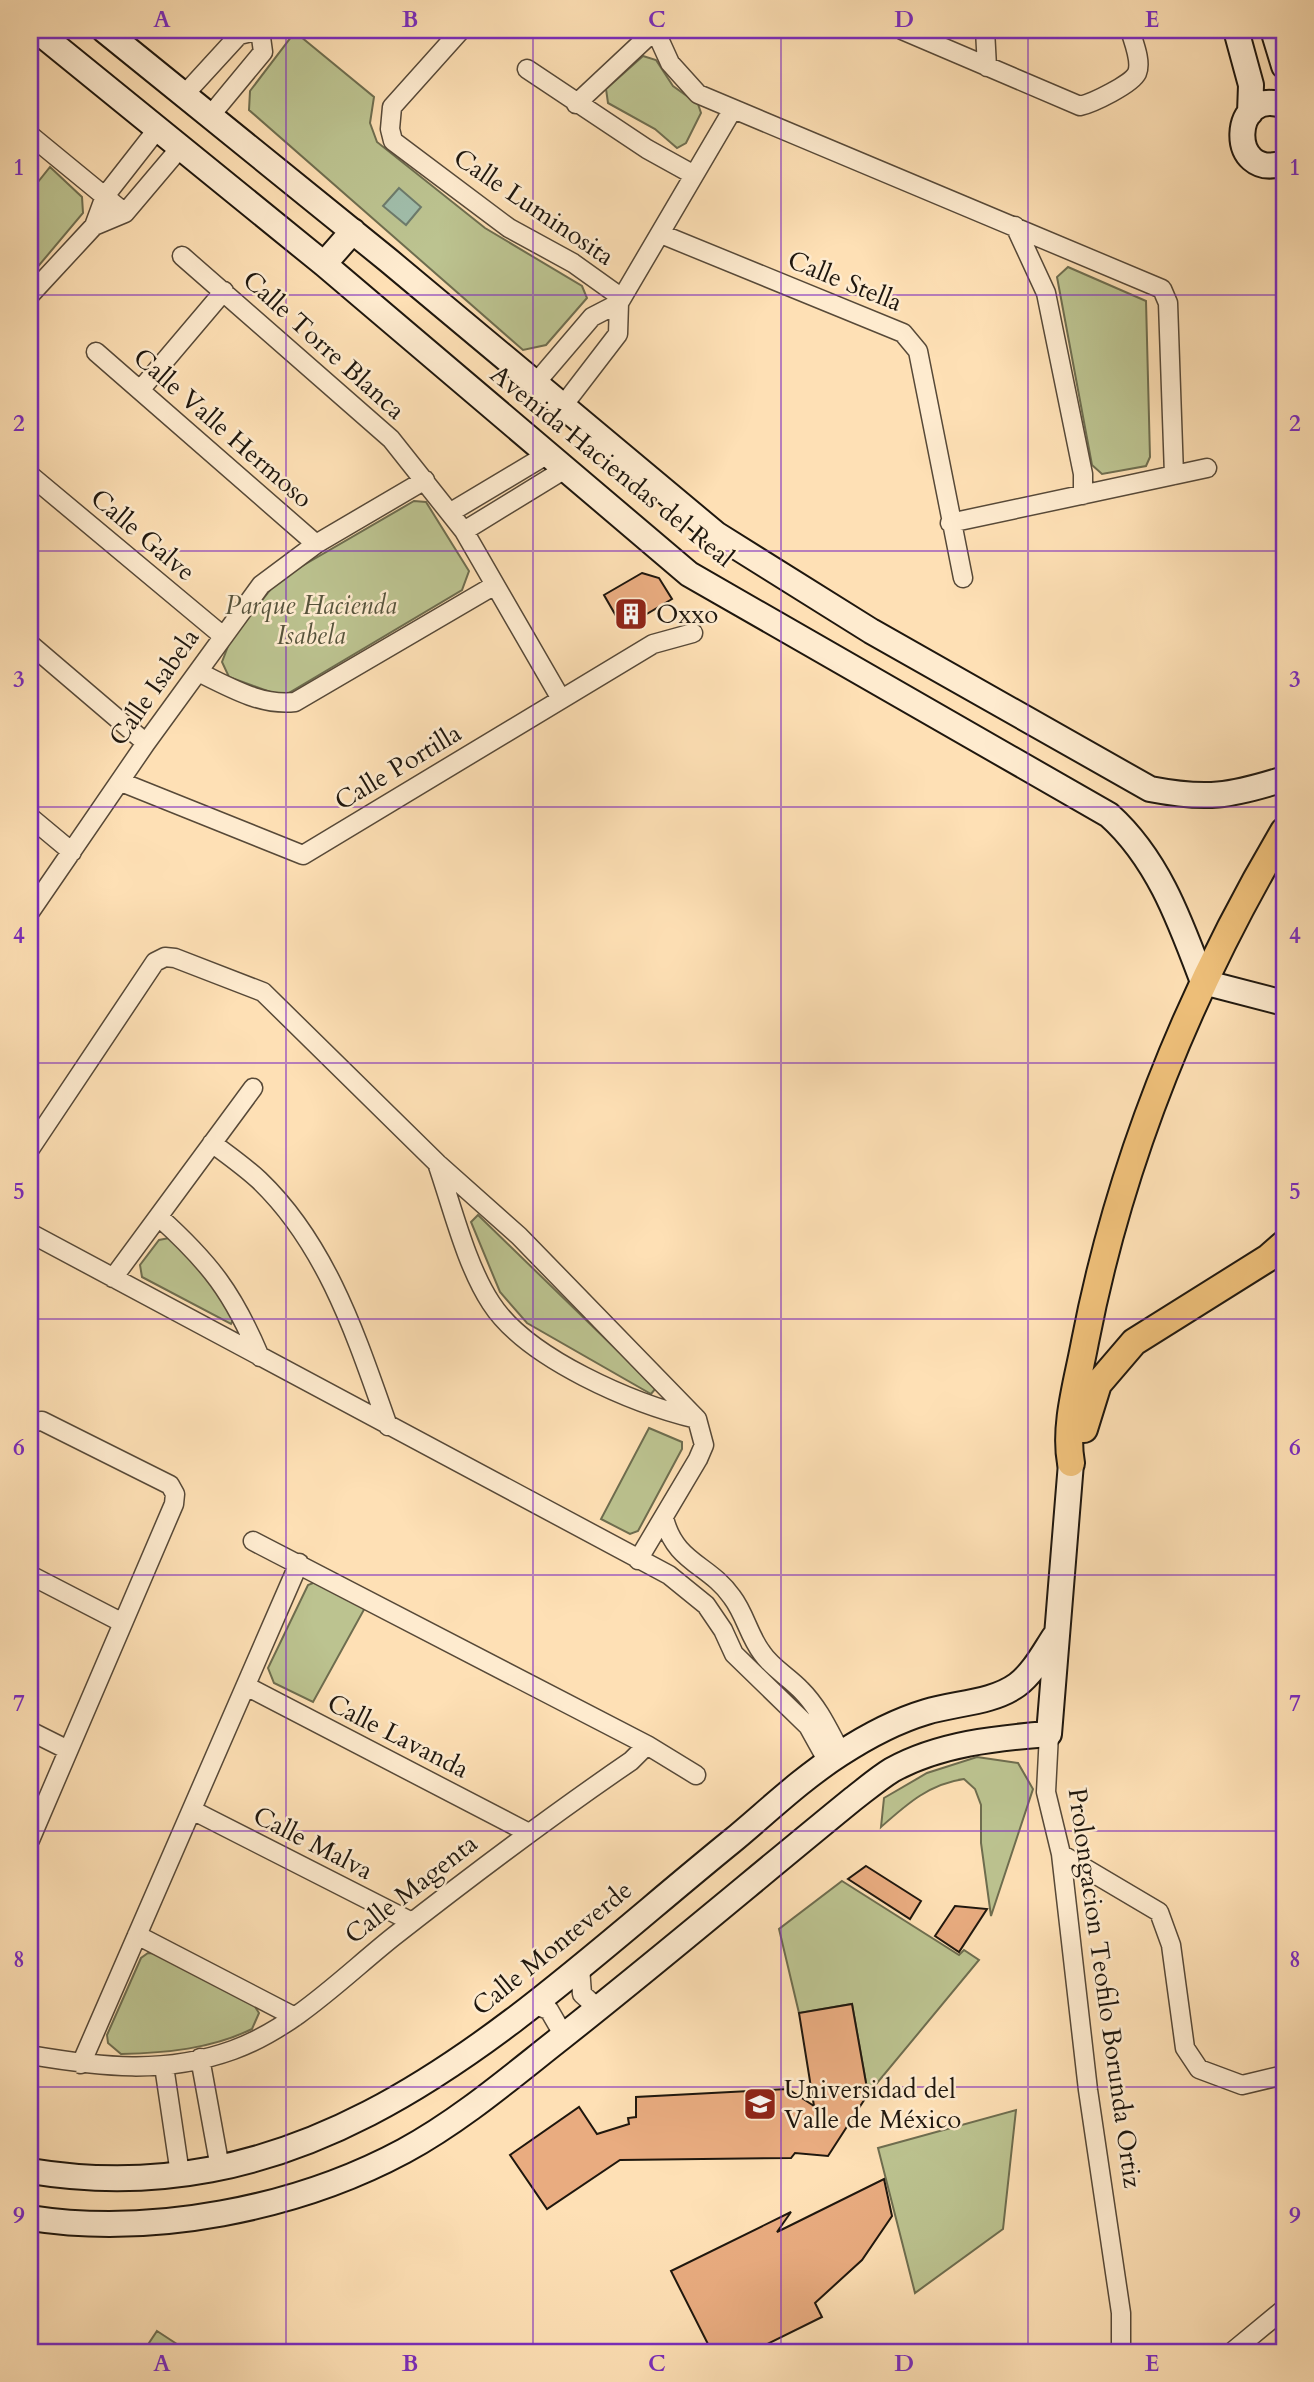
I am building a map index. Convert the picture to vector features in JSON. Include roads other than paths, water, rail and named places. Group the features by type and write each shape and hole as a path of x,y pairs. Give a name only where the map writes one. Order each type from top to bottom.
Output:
{"main road":[{"name":"Avenida Haciendas del Real","path":"36,30 159,127 180,148 324,264 690,574 1109,815 1123,828 1156,872 1175,909 1203,982"},
{"name":"Avenida Haciendas del Real","path":"104,30 353,231 534,385 716,534 871,631 1150,789 1195,797 1242,792 1284,779"},
{"path":"1236,30 1251,85 1250,113 1241,131 1241,142 1253,159 1280,171"},
{"path":"1273,30 1284,66"},
{"path":"1250,113 1268,103 1284,106"},
{"path":"324,264 353,231"},
{"path":"850,666 871,631"},
{"path":"1071,1463 1069,1446 1077,1381 1099,1271 1157,1090 1203,982 1284,831"},
{"path":"1203,982 1284,1003"},
{"path":"1071,1463 1080,1447 1098,1384 1113,1364 1147,1332 1268,1258 1284,1244"},
{"name":"Prolongacion Teofilo Borunda Ortiz","path":"1049,1734 1054,1637 1071,1463"},
{"name":"Calle Monteverde","path":"30,2171 71,2178 132,2179 180,2175 261,2159 330,2134 391,2102 452,2065 580,1967 835,1758 894,1724 926,1712 1003,1693 1031,1672 1054,1637"},
{"path":"30,2218 106,2225 177,2221 271,2201 330,2184 403,2151 456,2119 606,2004 853,1799 892,1770 929,1754 966,1744 1049,1734"}],"street":[{"path":"184,95 239,35 260,30 263,52 209,116"},
{"name":"Calle Luminosita","path":"461,30 392,107 390,129 393,141 509,228 573,262 620,301"},
{"path":"576,104 655,30 682,80 698,94 1162,289 1168,303 1174,475"},
{"path":"902,30 1080,106 1129,82 1137,74 1138,64 1130,30"},
{"path":"985,30 986,67"},
{"path":"527,69 576,104 694,175"},
{"path":"562,407 618,334 620,301 733,109"},
{"path":"30,295 94,226 105,196 159,127"},
{"path":"30,135 125,213"},
{"path":"94,226 125,213 180,148"},
{"path":"1015,226 1046,293 1083,474 1083,495"},
{"name":"Calle Stella","path":"660,234 903,332 913,341 918,351 963,578"},
{"name":"Calle Torre Blanca","path":"182,256 375,422 425,480 464,531 561,699"},
{"path":"141,389 224,291"},
{"path":"534,385 592,317 620,301"},
{"path":"571,342 597,362"},
{"name":"Calle Valle Hermoso","path":"96,352 316,544"},
{"path":"451,512 513,477 556,462"},
{"path":"464,531 525,495 556,462"},
{"path":"950,523 1207,468"},
{"name":"Calle Galve","path":"30,475 223,636"},
{"path":"513,477 525,495"},
{"name":"Calle Isabela","path":"30,912 146,743 266,580 316,544 425,480"},
{"path":"198,672 258,700 275,705 295,702 495,585"},
{"name":"Calle Portilla","path":"121,782 303,855 653,644 693,633"},
{"path":"30,645 146,743"},
{"path":"30,817 72,852"},
{"path":"30,1149 155,962 165,957 175,958 262,992 437,1163 519,1236 697,1419 704,1445 638,1560"},
{"path":"113,1278 253,1088"},
{"path":"212,1143 259,1180 305,1235 333,1282 388,1426"},
{"path":"437,1163 489,1301 508,1325 530,1346 589,1376 658,1410 697,1419"},
{"path":"159,1217 195,1250 219,1278 241,1313 260,1357"},
{"path":"30,1233 669,1575 706,1605 723,1630 734,1654 799,1716 835,1758"},
{"path":"30,1840 174,1504 175,1494 170,1485 159,1479 42,1421 31,1421"},
{"path":"664,1518 669,1536 677,1549 719,1581 734,1598 764,1657 818,1710 835,1758"},
{"path":"253,1541 647,1745 696,1775"},
{"path":"81,2064 299,1563"},
{"path":"30,1575 123,1623"},
{"name":"Calle Lavanda","path":"246,1686 527,1832"},
{"path":"30,1731 68,1751"},
{"name":"Prolongacion Teofilo Borunda Ortiz","path":"1049,1734 1046,1792 1061,1854 1088,2090 1121,2313 1121,2352"},
{"name":"Calle Magenta","path":"30,2055 122,2069 164,2066 231,2051 258,2039 295,2017 527,1832 631,1761 647,1745"},
{"name":"Calle Malva","path":"192,1810 412,1922"},
{"path":"1061,1854 1159,1913 1171,1945 1185,2048 1199,2070 1242,2085 1284,2075"},
{"path":"137,1935 295,2017"},
{"path":"580,1967 582,1994 593,2004 606,2004"},
{"path":"532,2004 550,2010 564,2036"},
{"path":"200,2057 220,2168"},
{"path":"164,2066 180,2175"},
{"path":"1232,2352 1284,2309"}],"place":[{"name":"Oxxo","path":"631,614"},
{"name":"Universidad del Valle de México","path":"760,2104"}],"park label":[{"name":"Parque Hacienda Isabela","path":"311,620"}]}
